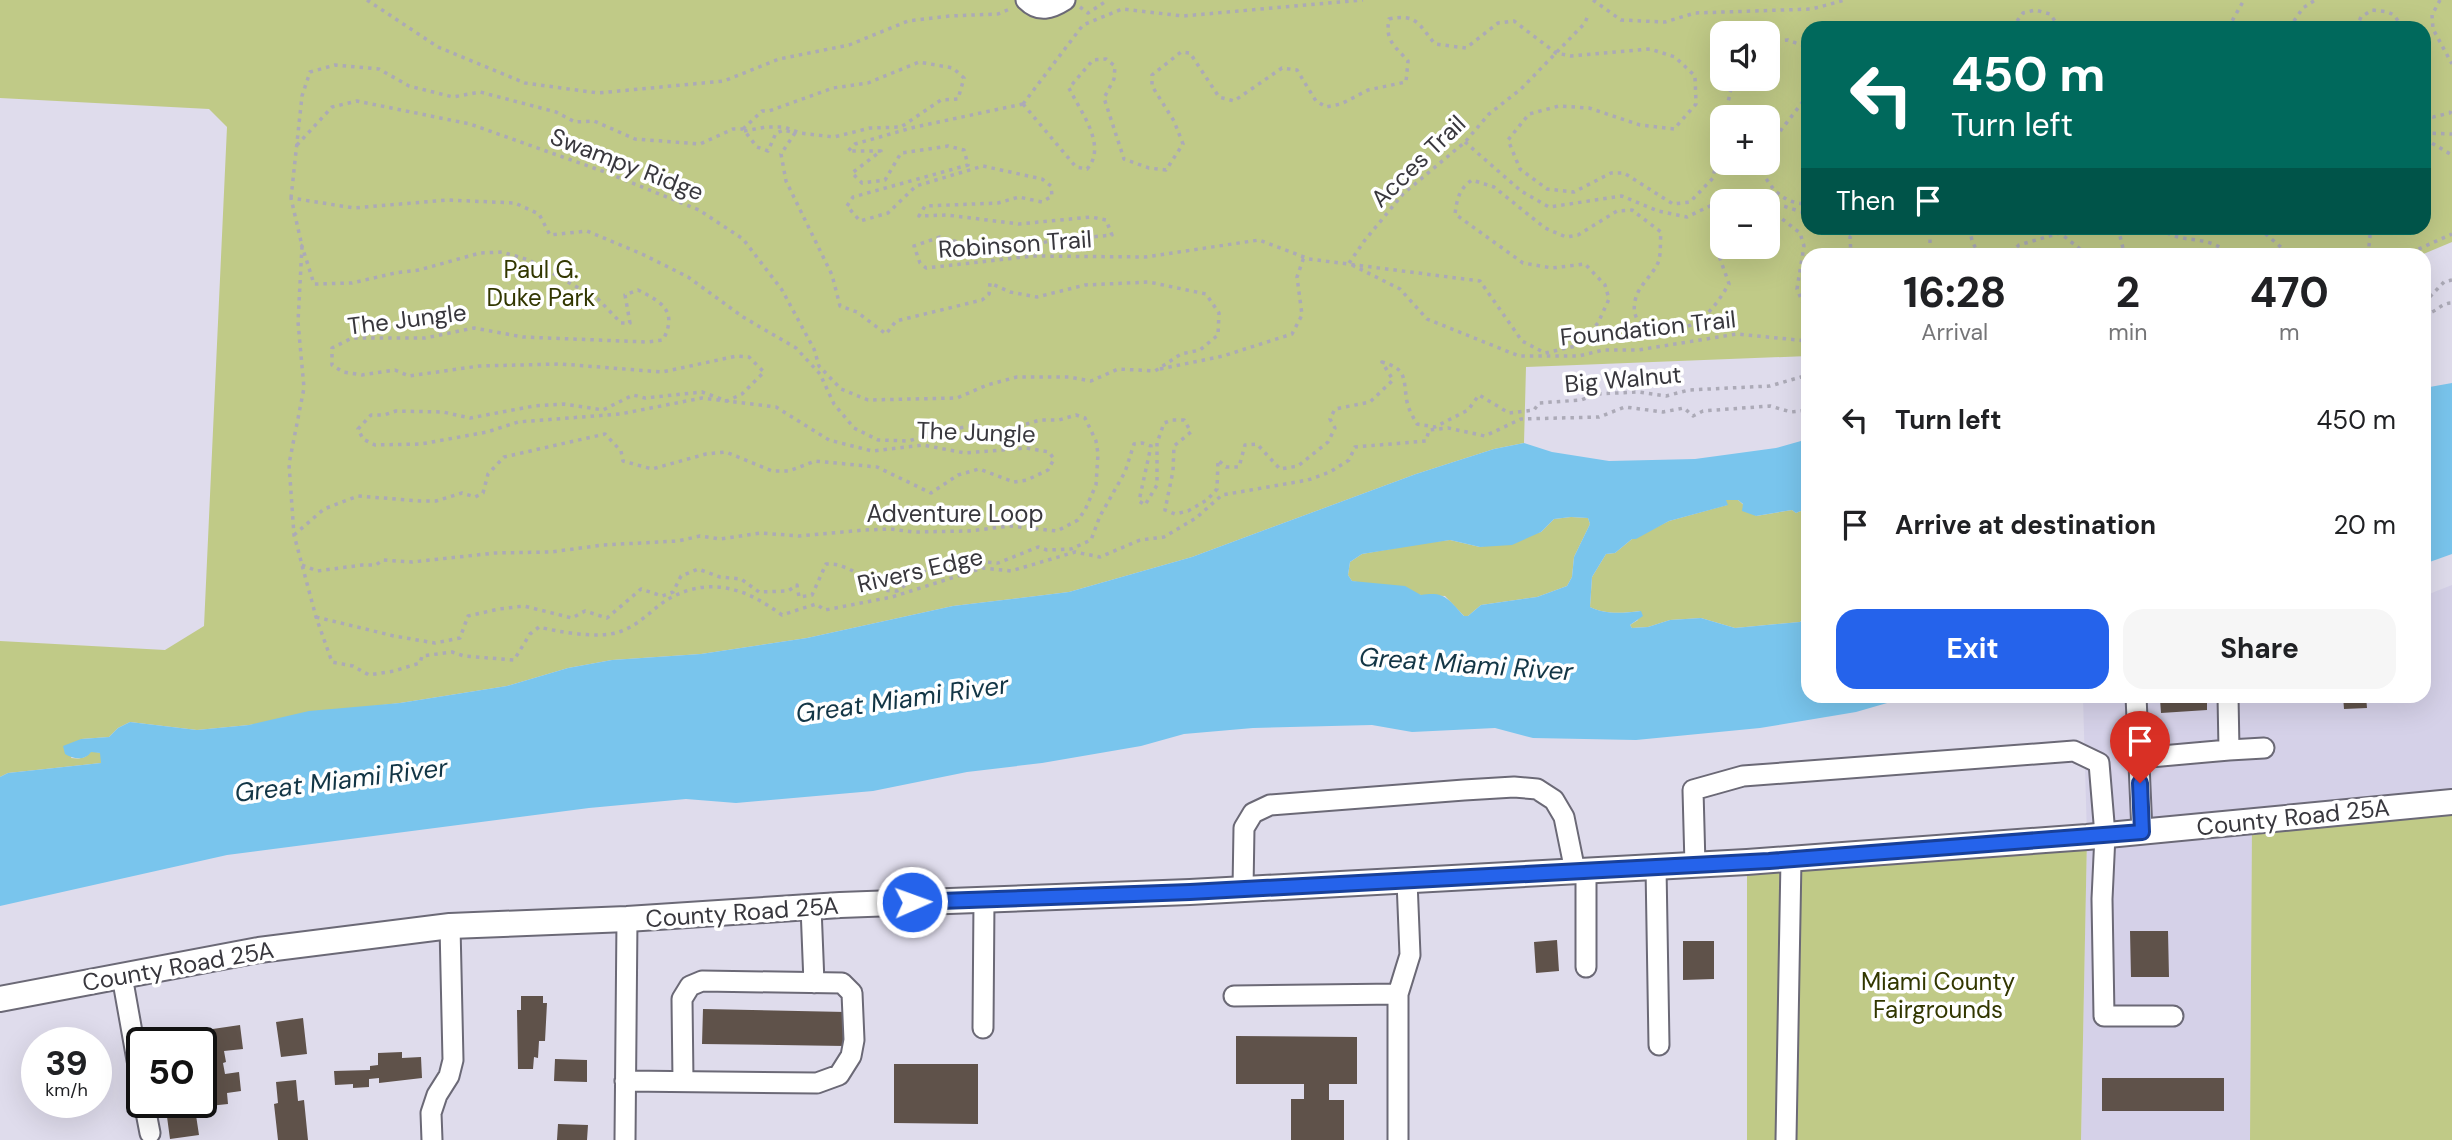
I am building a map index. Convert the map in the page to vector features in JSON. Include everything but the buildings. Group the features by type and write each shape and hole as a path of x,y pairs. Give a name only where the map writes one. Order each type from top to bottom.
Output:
{"main road":[{"name":"County Road 25A","path":"0,999 259,950 450,926 627,919 811,907 1243,890 1695,865 2142,832 2452,802"}],"street":[{"path":"1027,1 1040,9 1052,9 1072,3"},
{"path":"2136,703 2142,832"},
{"path":"2228,703 2229,750"},
{"path":"2139,758 2264,748"},
{"path":"1695,865 1693,790 1743,775 2074,751 2099,763 2105,835 2102,898 2104,1016 2173,1016"},
{"path":"1243,890 1244,828 1253,813 1270,805 1476,789 1537,789 1554,800 1564,817 1580,871 1586,967"},
{"path":"1786,1140 1791,859"},
{"path":"1656,867 1659,1045"},
{"path":"1398,1140 1398,994 1410,955 1407,881"},
{"path":"983,1028 984,900"},
{"path":"811,907 814,983"},
{"path":"625,1140 627,919"},
{"path":"432,1140 431,1113 437,1095 449,1076 453,1059 450,926"},
{"path":"122,976 131,1027"},
{"path":"625,1081 817,1083 839,1075 851,1056 854,1040 852,993 842,983 702,981 690,986 682,999 683,1081"},
{"path":"1234,996 1398,994"},
{"path":"147,1118 150,1133"}],"path":[{"path":"367,0 438,47 525,83 598,93 724,81 779,59 849,45 908,21 998,14 1027,1"},
{"path":"1072,3 1087,13 1108,0"},
{"path":"1363,0 1183,16 1122,9 1083,25 1023,104 1076,167 1087,169 1094,162 1096,145 1069,88 1093,60 1106,59 1115,66 1114,79 1104,98 1124,159 1149,168 1166,170 1183,144 1174,121 1152,86 1152,75 1181,52 1190,52 1219,97 1234,101 1282,68 1297,69 1316,101 1326,107 1341,104 1368,90 1406,82 1408,61 1389,40 1389,19 1403,16 1413,18 1435,44 1466,48 1498,23 1514,20 1556,53 1571,56 1650,49 1675,57 1695,76 1696,104 1674,129 1640,125 1588,108 1559,106 1529,114 1508,139 1520,169 1547,189 1574,192 1611,173 1624,173 1673,204 1690,202 1714,175"},
{"path":"1593,0 1621,20 1665,22 1695,13 1812,9 1845,0"},
{"path":"2232,21 2244,0"},
{"path":"2294,21 2303,8 2315,0"},
{"path":"2440,0 2432,15 2433,29 2452,64"},
{"path":"2017,21 2022,13 2035,10 2050,14 2055,21"},
{"path":"2359,21 2372,10 2388,12 2398,21"},
{"name":"Acces Trail","path":"1349,264 1403,194 1465,142 1489,114 1521,89 1585,23 1588,15"},
{"path":"1780,41 1788,40 1801,45"},
{"path":"919,62 953,68 964,78 958,99 941,100 901,127 870,128 834,137 800,133 784,127 744,130 762,111 769,111 833,88 868,83 919,62"},
{"name":"Swampy Ridge","path":"291,198 302,96 310,72 335,65 379,69 409,86 453,97 480,92 556,112 575,122 594,121 635,139 700,144 733,129 744,130"},
{"name":"Swampy Ridge","path":"297,145 332,107 357,101 470,124 699,209 743,239 782,290 814,349 819,366 841,389 868,400 957,398 986,385 1017,377 1069,377 1091,381 1118,369 1155,370"},
{"name":"Robinson Trail","path":"1023,104 915,127 855,144 848,151 881,151 852,173 862,183 886,180 901,153 948,146 964,150 968,165 853,197 847,206 860,221 888,213 916,186 983,166 1042,179 1051,186 1052,196 1042,202 1019,197 998,203 925,206 919,216 947,215 1018,224 1091,217 1106,220 1112,235 1050,241 997,253 940,237 914,246 920,263 926,268 1033,256 1145,257 1259,240 1303,256 1480,281 1521,341 1545,353 1576,346 1598,323 1608,299 1605,285 1585,264 1552,268 1523,263 1455,214 1457,199 1463,186 1472,180 1494,187 1545,228 1566,237 1578,235 1617,211 1632,210 1661,232 1659,261 1636,297 1636,315 1643,326 1658,332 1685,328 1712,311 1729,284 1721,259"},
{"path":"1780,131 1801,104"},
{"path":"2431,117 2450,113 2452,109"},
{"path":"744,130 757,147 768,151 776,134 784,130 794,133 781,154 786,181 832,275 840,306 857,312 886,334 896,321 982,300 989,294 990,283 1010,292 1037,297 1085,285 1149,282 1206,294 1219,313 1218,335 1200,350 1181,354 1155,370"},
{"path":"2431,133 2452,134"},
{"path":"1465,142 1521,191 1549,207 1622,196 1658,211 1687,217 1710,206"},
{"path":"2431,144 2452,155"},
{"path":"1764,175 1771,188 1793,204 1801,204"},
{"path":"291,198 302,246 298,321 304,388 289,464 294,535 316,617"},
{"name":"Adventure Loop","path":"291,198 355,208 447,200 515,203 539,214 550,235 587,231 688,277 743,317 796,348 820,374 834,404 854,428 867,436 878,440 909,441 975,425 1003,431 1040,419 1059,420 1076,415 1085,418 1096,441 1099,469 1096,485 1085,510 1078,520 1057,531 1010,526 969,531 913,532 891,529 799,536 761,533 720,539 700,537 667,542 603,545 551,552 495,553 412,562 383,560 376,565 317,571 302,565"},
{"path":"1780,205 1801,212"},
{"path":"1780,217 1800,233 1804,248"},
{"path":"2421,248 2452,234"},
{"path":"2016,248 2053,235"},
{"path":"2062,235 2079,248"},
{"path":"2168,235 2210,241 2220,248"},
{"path":"2267,235 2282,248"},
{"name":"The Jungle","path":"294,535 324,509 358,496 420,501 436,501 462,493 475,497 483,493 488,474 504,457 605,433 621,451 623,461 652,469 706,454 726,452 772,471 789,471 815,461 877,467 931,493 958,475 979,469 1014,482 1027,480 1048,470 1054,459 1049,452 1026,448 965,453 923,445 872,451 829,440 776,407 702,398 620,414 518,422 487,432 421,444 375,445 363,439 358,429 371,415 396,411 443,412 470,418 534,406 564,404 603,410 633,395 645,398 702,392 727,401 742,394 764,372 749,357 737,356 662,372 561,364 479,366 409,376 395,370 362,375 343,372 332,365 332,348 352,338 425,338 474,328 523,337 647,342 663,340 669,328 668,312 660,301 638,290 625,295 630,323 621,323 598,299 529,260 502,252 480,253 419,270 352,283 314,284 302,246 298,242"},
{"path":"1155,370 1223,356 1292,334 1302,315 1297,278 1303,256"},
{"name":"Foundation Trail","path":"1349,264 1400,289 1427,319 1519,356 1579,356 1603,350 1638,350 1737,334 1801,340"},
{"path":"1801,264 1797,289 1801,298"},
{"path":"2431,296 2444,282 2452,280"},
{"path":"2431,313 2446,303 2452,303"},
{"name":"Big Walnut","path":"316,617 435,643 460,638 468,617 499,609 524,606 572,618 585,611 607,618 641,589 662,596 673,592 681,576 698,569 720,578 741,579 759,593 788,591 797,585 799,597 812,595 826,564 842,566 856,573 870,586 897,591 927,569 951,560 979,564 998,563 1038,547 1047,550 1071,549 1091,540 1100,516 1125,472 1134,444 1142,443 1151,446 1139,501 1145,505 1157,485 1157,443 1164,423 1172,420 1184,420 1191,432 1174,446 1173,471 1165,510 1175,514 1188,511 1207,500 1217,489 1218,460 1226,467 1239,467 1245,445 1257,444 1280,469 1298,466 1328,442 1335,428 1330,419 1335,409 1370,402 1393,380 1382,362 1395,366 1404,376 1407,405 1416,424 1435,427 1468,410 1479,395 1509,413 1534,410 1539,404 1581,400 1596,394 1638,392 1666,396 1689,390 1770,386 1801,377"},
{"name":"Rivers Edge","path":"316,617 332,662 354,666 369,676 420,663 422,656 452,652 464,656 514,660 530,634 539,627 566,634 617,633 641,622 672,597 700,588 730,587 765,603 782,615 816,604 825,610 892,597 983,568 1011,571 1075,552 1100,557 1140,540 1164,537 1196,519 1222,495 1308,480 1330,472 1349,460 1355,447 1426,442 1429,430 1448,428 1485,436 1521,419 1599,417 1625,407 1663,412 1684,408 1693,416 1703,411 1770,406 1791,412 1801,411"}],"shaded area":[{"path":"2452,585 2452,802 2252,822 2250,1140 2081,1140 2087,837 2083,703 2431,703 2431,593"}],"green space":[{"name":"Paul G. Duke Park","path":"0,0 2452,0 2452,242 2431,251 2431,248 1801,248 1801,356 1526,367 1524,443 1494,449 1416,474 1192,557 1069,592 953,606 807,638 701,654 612,660 568,668 507,686 400,703 197,730 130,722 109,737 81,739 71,758 82,758 91,751 101,753 101,763 8,773 0,777 0,641 165,650 204,626 227,127 209,109 0,98"},
{"path":"1725,500 1738,500 1756,516 1801,511 1800,622 1735,628 1701,618 1670,620 1648,627 1632,628 1630,625 1638,620 1640,611 1608,612 1590,607 1592,577 1606,554 1615,553 1632,539 1669,521 1727,505"},
{"path":"1588,518 1590,524 1574,557 1572,577 1567,586 1537,597 1481,605 1468,616 1464,616 1445,596 1421,595 1352,581 1348,575 1350,562 1362,554 1450,540 1480,547 1541,532 1554,519"},
{"path":"2452,802 2452,1140 2250,1140 2252,821"},
{"name":"Miami County Fairgrounds","path":"2087,837 2081,1140 1747,1140 1747,862"}],"water":[{"path":"2452,383 2452,554 2431,562 2431,387"},
{"name":"Great Miami River","path":"1801,441 1801,511 1756,516 1742,511 1743,504 1738,500 1726,500 1728,505 1669,521 1632,539 1615,553 1606,554 1592,577 1590,607 1608,612 1641,611 1643,616 1630,625 1632,628 1648,627 1670,620 1701,618 1735,628 1801,621 1801,703 1887,703 1856,712 1760,728 1636,740 1533,738 1495,728 1412,732 1372,725 1253,728 1184,734 1141,746 1042,763 967,772 873,791 736,803 686,799 589,808 227,855 0,906 0,777 8,773 101,763 100,753 91,752 86,757 75,758 65,754 63,746 81,739 109,737 130,722 197,730 249,725 309,711 400,703 507,686 568,668 612,660 701,654 807,638 953,606 1069,592 1192,557 1416,474 1494,449 1524,443 1552,452 1609,461 1695,459 1776,448","holes":["1588,518 1590,524 1574,557 1572,577 1567,586 1537,597 1481,605 1468,616 1464,616 1441,595 1421,595 1405,586 1352,581 1348,575 1350,562 1362,554 1450,540 1480,547 1512,545 1541,532 1554,519"]}],"route":[{"path":"912,902 1190,892 1769,861 2142,832 2140,783"}]}
